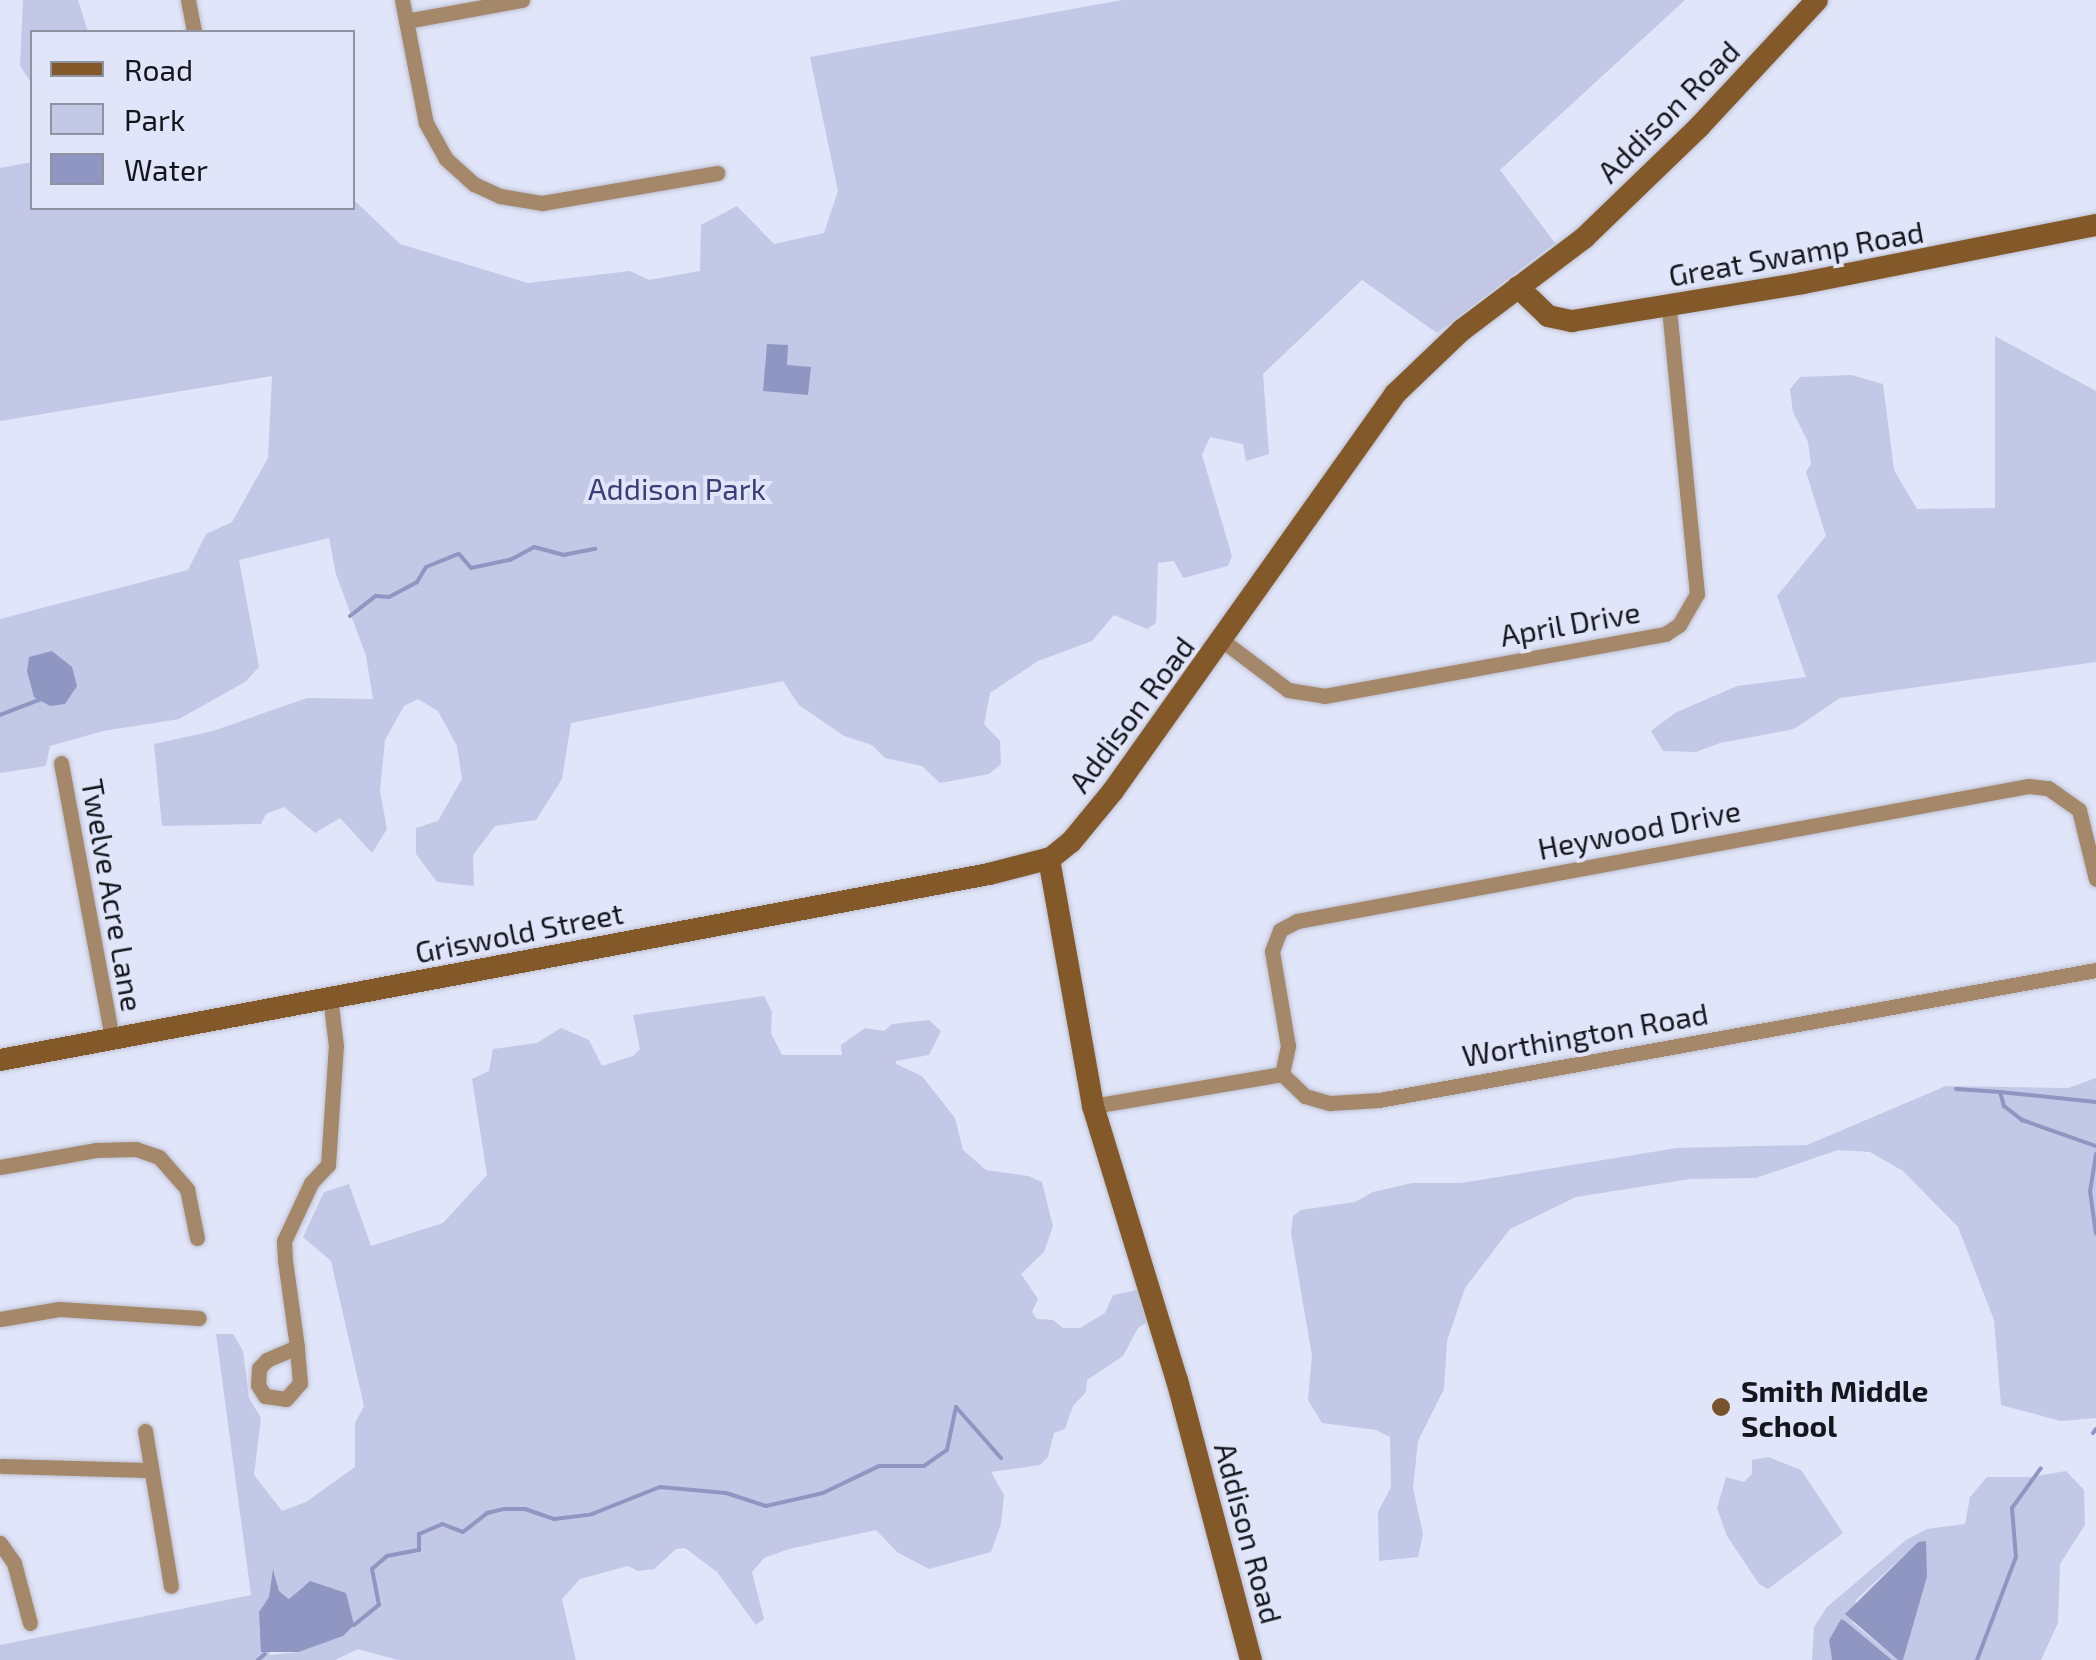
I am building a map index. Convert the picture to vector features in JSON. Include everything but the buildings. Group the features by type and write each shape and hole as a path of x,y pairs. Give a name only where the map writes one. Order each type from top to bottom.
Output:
{"main road":[{"name":"Addison Road","path":"1251,1660 1177,1380 1093,1106 1049,859 1072,842 1104,802 1223,641 1395,394 1426,360 1584,238 1670,155 1817,0"},
{"name":"Great Swamp Road","path":"1518,287 1542,312 1563,321 1669,306 2096,225"},
{"name":"Griswold Street","path":"0,1060 1049,859"}],"street":[{"path":"188,0 194,30"},
{"path":"402,0 432,136 455,168 487,191 528,202 556,202 717,173"},
{"path":"406,21 522,0"},
{"name":"April Drive","path":"1223,641 1288,690 1324,696 1664,634 1679,625 1697,594 1669,306"},
{"name":"Twelve Acre Lane","path":"61,763 112,1038"},
{"name":"Heywood Drive","path":"1282,1074 1288,1046 1272,951 1280,930 1297,921 2028,786 2048,788 2079,810 2096,879"},
{"name":"Worthington Road","path":"1282,1074 1305,1096 1336,1105 1379,1100 2096,970"},
{"path":"297,1348 284,1241 312,1183 328,1164 336,1046 330,998"},
{"path":"1093,1106 1282,1074"},
{"path":"0,1166 96,1150 136,1149 159,1157 187,1189 197,1238"},
{"path":"0,1320 59,1309 200,1318"},
{"path":"145,1430 148,1470 171,1586"},
{"path":"0,1446 1,1470 148,1470"},
{"path":"0,1543 14,1564 30,1622"}],"green space":[{"path":"23,0 78,0 87,30 30,30 30,81 20,66"},
{"name":"Addison Park","path":"1122,0 1685,0 1500,170 1555,243 1437,333 1362,280 1263,374 1269,454 1246,461 1243,444 1210,437 1202,455 1232,556 1228,566 1183,578 1174,561 1158,563 1156,623 1147,629 1114,615 1092,641 1038,661 990,693 984,724 1000,741 1001,764 989,774 940,783 922,766 885,758 872,745 844,736 799,705 783,681 571,723 562,779 536,820 495,826 473,855 474,886 437,882 416,854 416,828 438,821 462,779 457,746 438,711 418,699 404,706 385,740 380,791 387,829 372,853 340,818 315,833 284,807 266,814 261,824 162,826 154,744 213,731 307,698 373,699 366,656 336,574 329,538 239,560 259,667 245,682 179,719 103,731 50,746 46,766 0,773 0,619 188,570 206,534 232,522 268,458 272,376 0,421 0,168 30,162 30,210 355,210 355,201 400,244 528,283 630,271 649,280 700,271 701,225 737,206 774,244 824,233 838,191 810,57"},
{"path":"1995,336 2096,391 2096,662 1840,698 1794,729 1720,743 1696,752 1663,751 1651,731 1675,713 1737,686 1806,677 1777,596 1826,536 1806,472 1811,464 1808,442 1793,412 1790,389 1800,377 1851,375 1883,384 1894,470 1917,509 1995,508"},
{"path":"764,996 772,1012 771,1033 782,1055 842,1055 841,1045 865,1028 884,1031 892,1024 929,1020 941,1031 929,1055 896,1064 922,1076 955,1118 963,1150 986,1170 1042,1182 1053,1226 1044,1252 1021,1274 1038,1299 1032,1312 1037,1319 1053,1320 1063,1328 1080,1328 1105,1313 1113,1295 1138,1290 1147,1322 1138,1328 1123,1356 1087,1380 1086,1392 1073,1406 1065,1429 1054,1433 1048,1457 1040,1465 991,1472 1004,1495 1001,1524 991,1552 929,1569 897,1552 876,1530 789,1549 764,1558 752,1572 764,1619 756,1625 717,1572 685,1548 676,1549 654,1569 638,1571 628,1566 580,1579 562,1599 576,1660 398,1660 358,1649 335,1660 0,1660 0,1645 251,1595 216,1334 233,1334 243,1351 249,1398 261,1418 254,1475 282,1511 306,1502 355,1467 355,1423 364,1406 331,1261 303,1237 324,1192 349,1184 371,1246 443,1223 487,1175 472,1079 489,1071 493,1049 537,1043 561,1028 589,1040 602,1066 633,1056 640,1049 633,1015","holes":["274,1571 279,1591 290,1599 303,1586 343,1636 299,1652 270,1655 259,1612 269,1597"]},
{"path":"2096,1078 2096,1418 2061,1421 2001,1405 1994,1320 1958,1227 1903,1171 1870,1152 1838,1150 1756,1178 1690,1179 1576,1197 1510,1229 1465,1288 1447,1341 1444,1389 1418,1441 1413,1488 1423,1534 1418,1557 1379,1561 1378,1512 1391,1487 1390,1437 1376,1430 1322,1423 1308,1400 1312,1356 1291,1233 1293,1216 1301,1210 1355,1202 1373,1192 1412,1183 1461,1183 1677,1148 1807,1145 1946,1086 2068,1088"},
{"path":"1768,1457 1801,1470 1843,1533 1768,1589 1759,1584 1727,1536 1717,1508 1726,1477 1744,1482 1752,1474 1752,1460"},
{"path":"2066,1471 2084,1490 2085,1525 2060,1564 2058,1623 2041,1660 1903,1660 1927,1577 1918,1542 1856,1600 1852,1622 1898,1660 1892,1660 1841,1619 1829,1640 1832,1660 1812,1660 1814,1627 1827,1607 1906,1540 1927,1529 1965,1524 1970,1497 1987,1477 2031,1477"}],"water":[{"path":"767,344 788,345 787,365 811,367 808,395 763,391"},
{"path":"52,651 72,667 77,686 65,704 50,706 34,697 27,671 29,657"},
{"path":"1926,1541 1927,1577 1903,1660 1898,1660 1845,1614 1918,1542"},
{"path":"273,1569 279,1591 289,1599 310,1581 346,1593 354,1625 343,1636 299,1652 261,1652 259,1612 269,1597"},
{"path":"1841,1619 1892,1660 1832,1660 1829,1640"}],"waterway":[{"path":"350,616 376,596 389,597 417,582 426,567 459,554 471,568 510,560 534,547 563,555 595,549"},
{"path":"0,715 41,699"},
{"path":"1956,1089 2000,1092 2004,1106 2022,1120 2096,1146"},
{"path":"2000,1092 2096,1102"},
{"path":"2096,1154 2090,1191 2096,1234"},
{"path":"354,1625 379,1605 372,1569 387,1556 419,1550 419,1534 442,1524 463,1532 487,1513 504,1509 525,1509 554,1519 592,1514 660,1487 726,1493 766,1506 823,1493 879,1466 924,1466 947,1450 956,1407 1001,1458"},
{"path":"2093,1433 2096,1429"},
{"path":"1977,1660 2016,1557 2012,1508 2041,1468"},
{"path":"258,1660 265,1654"}],"place":[{"name":"Smith Middle School","path":"1721,1407"}]}
